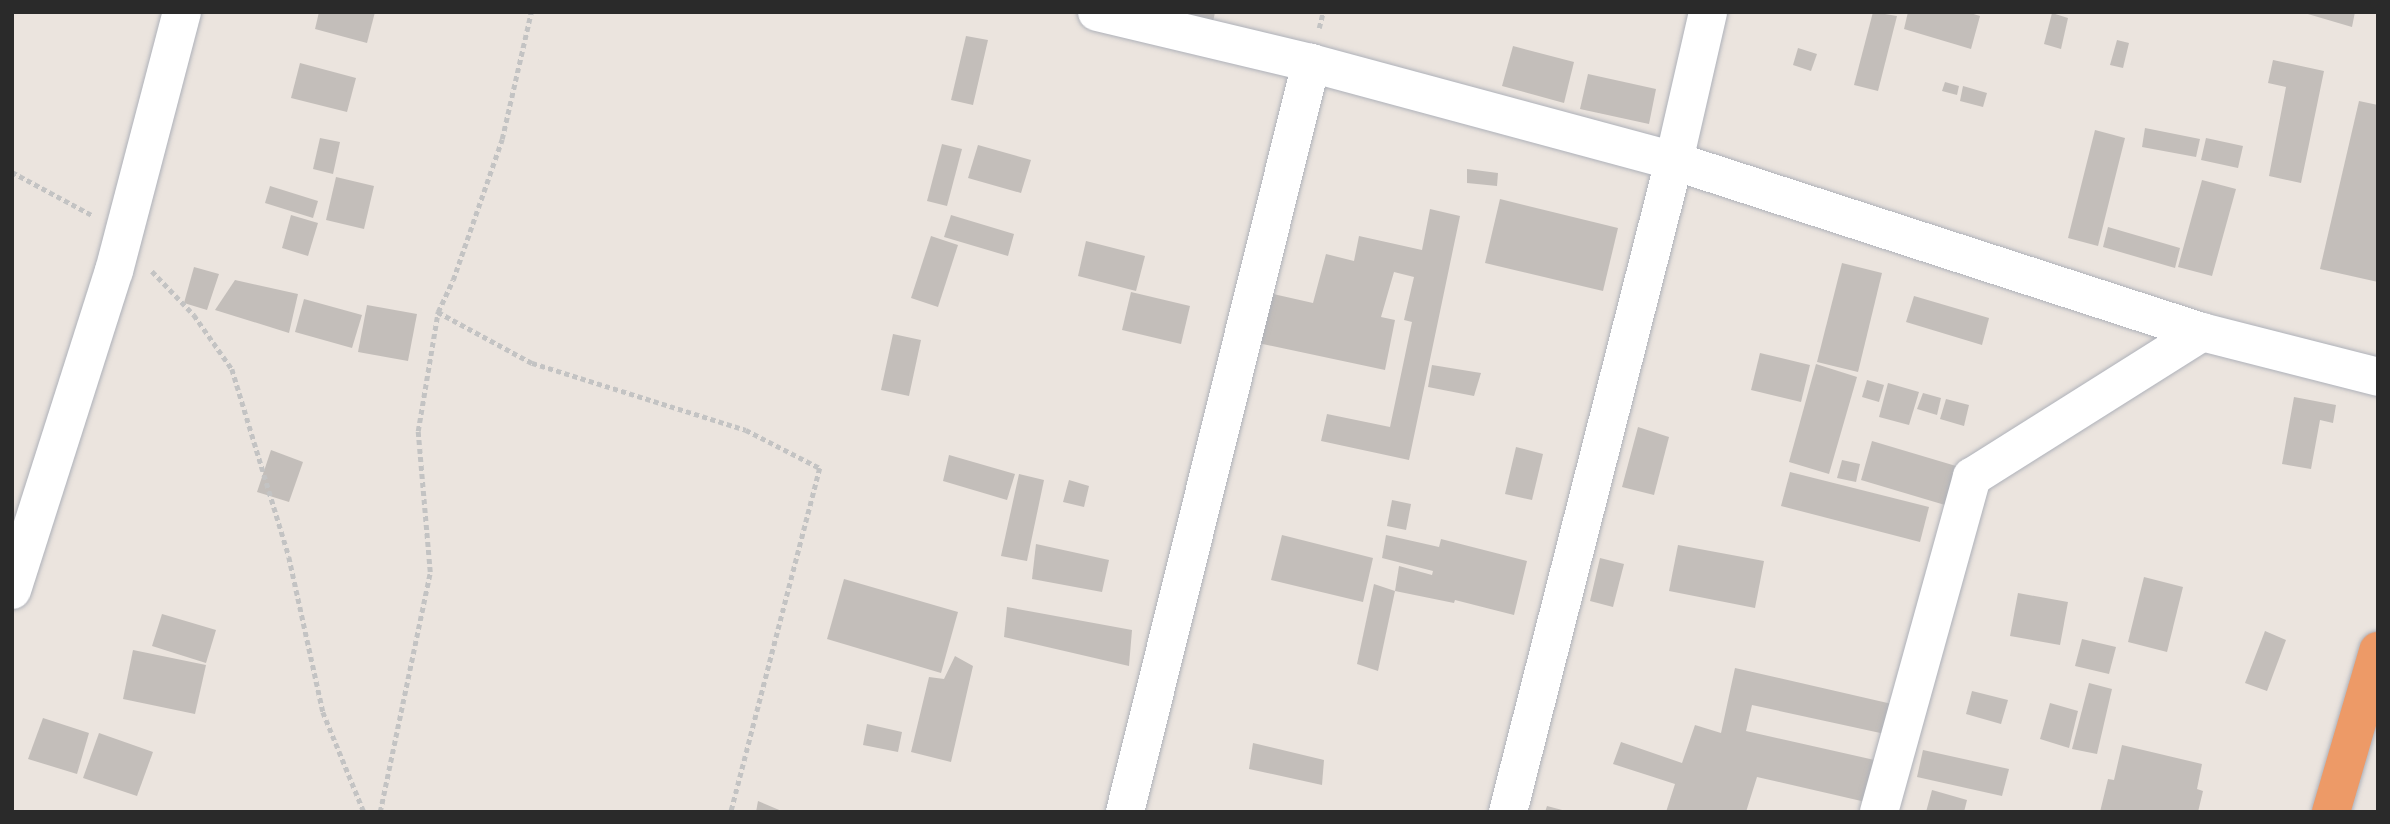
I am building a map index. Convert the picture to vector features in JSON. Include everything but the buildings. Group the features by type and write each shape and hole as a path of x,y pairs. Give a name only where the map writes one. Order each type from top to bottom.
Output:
{"highway":[{"path":"2331,812 2378,651"}],"street":[{"path":"12,590 122,240 181,12"},
{"path":"1097,12 1311,63 1674,160 2203,332 2377,373"},
{"path":"1508,812 1674,160 1708,12"},
{"path":"1125,812 1311,63"},
{"path":"1880,812 1972,477 2203,332"}],"path":[{"path":"380,812 430,572 418,430 438,312 453,280 502,139 531,12"},
{"path":"12,172 104,221 194,314 232,369 289,557 323,712 364,812"},
{"path":"438,312 531,363 746,430 820,468 731,812"}]}
